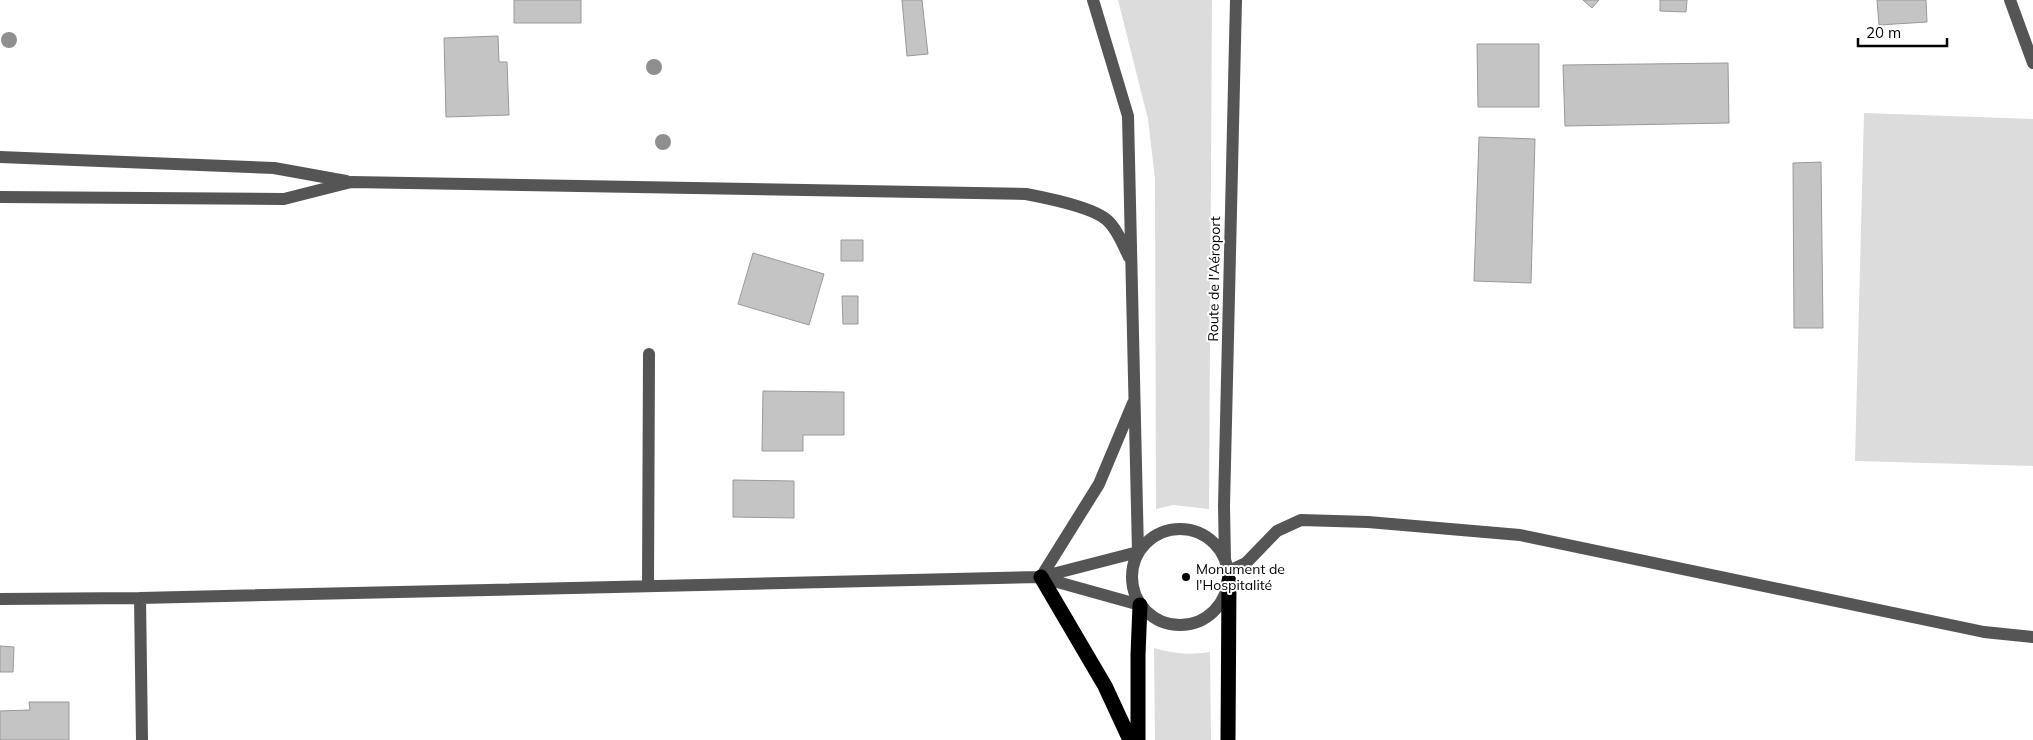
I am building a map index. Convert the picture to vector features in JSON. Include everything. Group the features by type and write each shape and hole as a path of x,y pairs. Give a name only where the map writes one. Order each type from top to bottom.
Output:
{"highway":[{"path":"1228,570 1228,740"},
{"path":"1041,577 1105,686 1130,740"},
{"path":"1138,740 1140,605"}],"street":[{"path":"1093,0 1128,116 1138,552"},
{"name":"Route de l'Aéroport","path":"1228,570 1224,496 1236,0"},
{"path":"2010,0 2033,63"},
{"path":"0,157 274,168 351,182 1026,194 1077,206 1107,220 1121,239 1132,264"},
{"path":"0,197 284,199 351,182"},
{"path":"648,354 648,586"},
{"path":"1041,577 1099,484 1135,398"},
{"path":"1228,570 1246,562 1277,531 1301,520 1368,522 1520,535 1984,632 2033,637"},
{"path":"1176,528 1206,535 1217,546 1228,570 1225,597 1215,612 1201,621 1185,626 1168,624 1153,617 1140,605 1134,593 1133,565 1138,552 1148,540 1161,532 1176,528"},
{"path":"0,598 140,598 1041,577 1138,552"},
{"path":"1041,577 1140,605"},
{"path":"140,598 142,740"}],"shaded area":[{"path":"1118,0 1212,0 1209,509 1173,505 1156,509 1155,179 1148,119"},
{"path":"1864,113 2033,119 2033,466 1855,461"},
{"path":"1154,648 1182,653 1210,652 1211,740 1155,740"}],"building":[{"path":"514,0 581,0 581,23 514,23"},
{"path":"902,0 922,0 928,54 907,56"},
{"path":"1583,0 1599,0 1592,8"},
{"path":"1660,0 1687,0 1686,12 1660,11"},
{"path":"1877,0 1926,0 1927,22 1879,25"},
{"path":"498,36 499,62 507,62 509,115 446,117 444,38"},
{"path":"1477,44 1539,44 1539,107 1478,107"},
{"path":"1728,63 1729,123 1565,126 1563,65"},
{"path":"1479,137 1535,139 1531,283 1474,281"},
{"path":"1821,162 1823,328 1794,328 1793,163"},
{"path":"841,240 863,240 863,261 841,261"},
{"path":"753,253 824,274 809,325 738,304"},
{"path":"842,296 858,296 858,324 843,324"},
{"path":"763,391 844,392 844,435 803,435 803,451 762,451"},
{"path":"733,480 794,481 794,518 733,517"},
{"path":"0,646 14,647 13,672 0,672"},
{"path":"29,702 69,702 69,740 0,740 0,711 30,710"}],"place":[{"name":"Monument de l'Hospitalité","path":"1186,577"}]}
